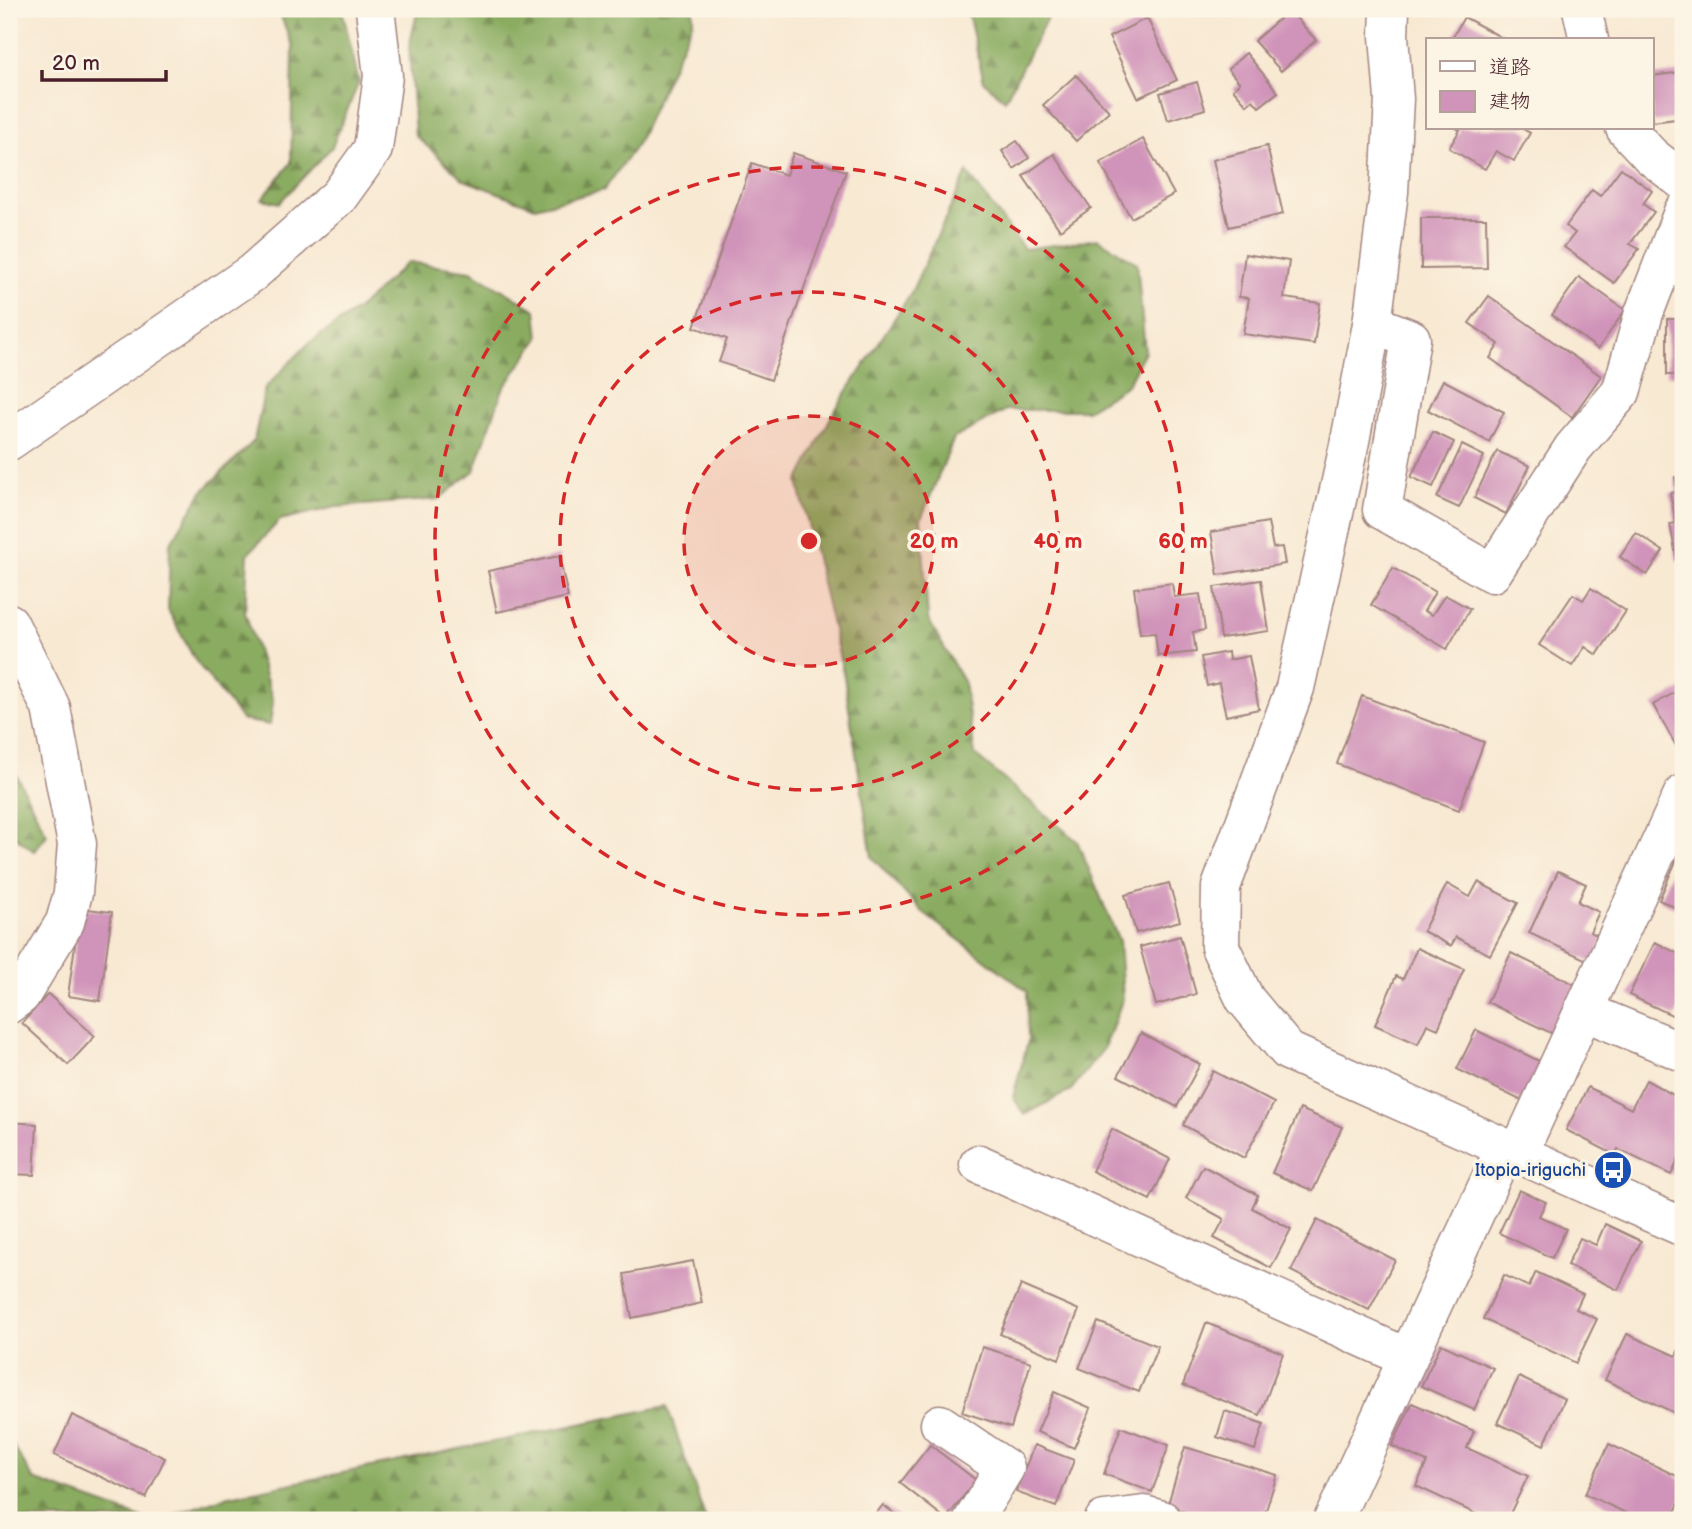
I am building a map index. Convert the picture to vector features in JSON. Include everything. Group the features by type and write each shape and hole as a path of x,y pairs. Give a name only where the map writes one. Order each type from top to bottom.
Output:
{"street":[{"path":"9,441 252,273 339,196 373,149 383,76 375,9"},
{"path":"1390,9 1389,36 1394,99 1389,192 1372,324 1350,441 1295,688 1221,887 1220,947 1245,999 1287,1051 1683,1227"},
{"path":"1583,9 1588,38"},
{"path":"1627,130 1651,156 1683,181"},
{"path":"1372,324 1411,340 1381,510 1492,573 1573,448 1621,392 1644,313 1683,212"},
{"path":"9,623 51,708 78,844 73,893 65,922 21,995 9,1004"},
{"path":"1333,1520 1408,1358 1583,1011 1683,793"},
{"path":"1583,1011 1683,1052"},
{"path":"979,1164 1408,1358"},
{"path":"940,1424 1005,1468 973,1520"},
{"path":"1104,1520 1144,1515 1162,1520"}],"green space":[{"path":"278,9 342,9 359,82 332,147 279,203 262,199 291,163 293,46"},
{"path":"418,9 693,9 693,21 637,144 604,190 535,207 464,180 415,135 409,47"},
{"path":"967,9 1052,9 1005,100 984,82"},
{"path":"967,172 1024,249 1098,239 1137,263 1145,351 1127,385 1087,410 1006,410 954,438 921,519 928,619 964,683 975,755 1077,841 1119,941 1123,998 1105,1047 1071,1090 1025,1115 1013,1097 1028,1041 1027,991 922,912 872,857 844,676 798,482 832,415 911,293"},
{"path":"408,262 471,271 536,310 539,338 503,389 474,471 439,499 336,507 280,520 248,554 245,612 273,701 270,725 242,720 195,660 168,610 170,544 202,492 254,441 265,388 309,343 358,309"},
{"path":"9,761 47,835 34,851 9,832"},
{"path":"667,1406 706,1520 159,1520 225,1497"},
{"path":"9,1439 34,1480 147,1520 9,1520"}],"building":[{"path":"1289,10 1316,40 1281,71 1254,41"},
{"path":"1464,17 1502,38 1452,38"},
{"path":"1147,18 1177,80 1138,98 1109,37"},
{"path":"1246,53 1278,92 1259,107 1253,100 1247,105 1233,89 1240,83 1228,69"},
{"path":"1683,72 1683,118 1654,122 1654,76"},
{"path":"1076,75 1109,111 1076,141 1043,105"},
{"path":"1197,82 1205,109 1168,120 1160,93"},
{"path":"1460,130 1525,130 1530,133 1514,161 1496,151 1485,169 1449,148"},
{"path":"1143,139 1174,194 1131,218 1100,163"},
{"path":"1017,141 1029,158 1014,169 1002,151"},
{"path":"1267,146 1283,214 1229,227 1213,160"},
{"path":"793,153 846,171 771,380 719,362 727,339 694,327 752,163 786,175"},
{"path":"1054,154 1091,208 1060,230 1023,176"},
{"path":"1621,168 1652,191 1643,204 1654,212 1630,244 1639,249 1614,283 1564,247 1575,233 1566,226 1592,190 1600,196"},
{"path":"1421,218 1486,218 1487,268 1421,269"},
{"path":"1245,254 1289,261 1284,298 1320,303 1314,344 1243,334 1249,298 1239,297"},
{"path":"1579,277 1625,310 1598,349 1552,315"},
{"path":"1489,296 1601,376 1572,417 1490,358 1499,344 1469,323"},
{"path":"1667,319 1683,319 1683,375 1667,375"},
{"path":"1443,380 1504,412 1489,442 1428,410"},
{"path":"1433,432 1454,442 1433,487 1411,477"},
{"path":"1462,445 1484,456 1459,508 1437,498"},
{"path":"1497,451 1530,466 1506,514 1474,498"},
{"path":"1683,476 1683,560 1677,561 1670,524 1676,523 1670,493 1677,492 1675,477"},
{"path":"1268,522 1273,548 1282,547 1285,564 1218,575 1211,532"},
{"path":"1636,533 1663,551 1647,575 1620,557"},
{"path":"559,556 568,597 497,612 488,571"},
{"path":"1393,568 1435,592 1424,611 1432,615 1445,595 1470,609 1447,649 1371,605"},
{"path":"1261,580 1269,631 1221,638 1214,587"},
{"path":"1172,583 1174,597 1200,594 1205,630 1193,632 1196,652 1158,656 1155,633 1140,634 1134,588"},
{"path":"1591,588 1626,611 1597,655 1585,647 1572,666 1539,645 1573,594 1583,600"},
{"path":"1228,652 1229,660 1249,656 1259,709 1226,716 1219,683 1207,686 1201,657"},
{"path":"1683,688 1683,749 1679,751 1653,705"},
{"path":"1362,696 1484,742 1459,810 1337,764"},
{"path":"1679,854 1683,856 1683,911 1659,900"},
{"path":"1558,871 1586,884 1578,902 1599,912 1590,932 1604,938 1593,963 1529,933"},
{"path":"1478,882 1518,903 1490,955 1456,937 1451,946 1423,931 1447,884 1470,897"},
{"path":"1169,883 1180,921 1136,933 1125,895"},
{"path":"80,908 112,912 100,1001 68,996"},
{"path":"1180,936 1196,994 1156,1005 1140,947"},
{"path":"1655,942 1683,956 1683,1001 1676,1017 1629,995"},
{"path":"1417,948 1464,969 1438,1029 1427,1024 1418,1044 1375,1025 1396,976 1403,979"},
{"path":"1511,953 1578,986 1555,1035 1487,1002"},
{"path":"48,994 95,1036 68,1065 22,1023"},
{"path":"1476,1030 1545,1064 1526,1103 1457,1069"},
{"path":"1141,1033 1200,1064 1177,1107 1118,1076"},
{"path":"1213,1071 1274,1103 1244,1158 1183,1125"},
{"path":"1646,1080 1683,1100 1683,1151 1671,1175 1618,1149 1615,1155 1566,1130 1588,1087 1631,1109"},
{"path":"1300,1109 1342,1127 1313,1191 1272,1173"},
{"path":"9,1122 37,1124 34,1175 9,1174"},
{"path":"1112,1129 1170,1159 1150,1200 1092,1171"},
{"path":"1203,1166 1258,1195 1252,1208 1291,1229 1271,1268 1214,1238 1224,1219 1186,1198"},
{"path":"1519,1190 1546,1202 1539,1216 1566,1229 1552,1258 1499,1233"},
{"path":"1317,1220 1395,1260 1369,1310 1291,1271"},
{"path":"1605,1224 1641,1241 1618,1290 1567,1265 1580,1238 1596,1245"},
{"path":"693,1261 702,1303 632,1318 624,1274"},
{"path":"1536,1272 1583,1294 1576,1309 1597,1319 1576,1363 1483,1319 1504,1275 1529,1287"},
{"path":"1021,1285 1079,1310 1059,1359 1000,1334"},
{"path":"1098,1322 1158,1346 1139,1392 1079,1368"},
{"path":"1206,1323 1283,1353 1260,1415 1183,1385"},
{"path":"1627,1334 1676,1356 1683,1341 1683,1417 1605,1380"},
{"path":"1441,1344 1493,1368 1474,1410 1421,1386"},
{"path":"982,1347 1031,1362 1011,1428 962,1412"},
{"path":"1519,1377 1565,1399 1544,1445 1497,1423"},
{"path":"1054,1392 1091,1408 1074,1448 1037,1432"},
{"path":"1412,1403 1474,1431 1467,1448 1528,1476 1507,1520 1489,1520 1416,1486 1427,1462 1392,1446"},
{"path":"1225,1411 1264,1424 1255,1450 1217,1437"},
{"path":"72,1415 165,1458 146,1498 54,1455"},
{"path":"1121,1427 1169,1445 1152,1492 1104,1474"},
{"path":"1609,1444 1683,1479 1683,1495 1671,1520 1641,1520 1585,1494"},
{"path":"930,1445 976,1480 946,1519 900,1483"},
{"path":"1034,1445 1074,1460 1056,1507 1016,1492"},
{"path":"1185,1447 1277,1475 1263,1520 1211,1520 1167,1507"},
{"path":"883,1505 903,1520 871,1520"}],"place":[{"name":"Itopia-iriguchi","path":"1613,1170"}]}
